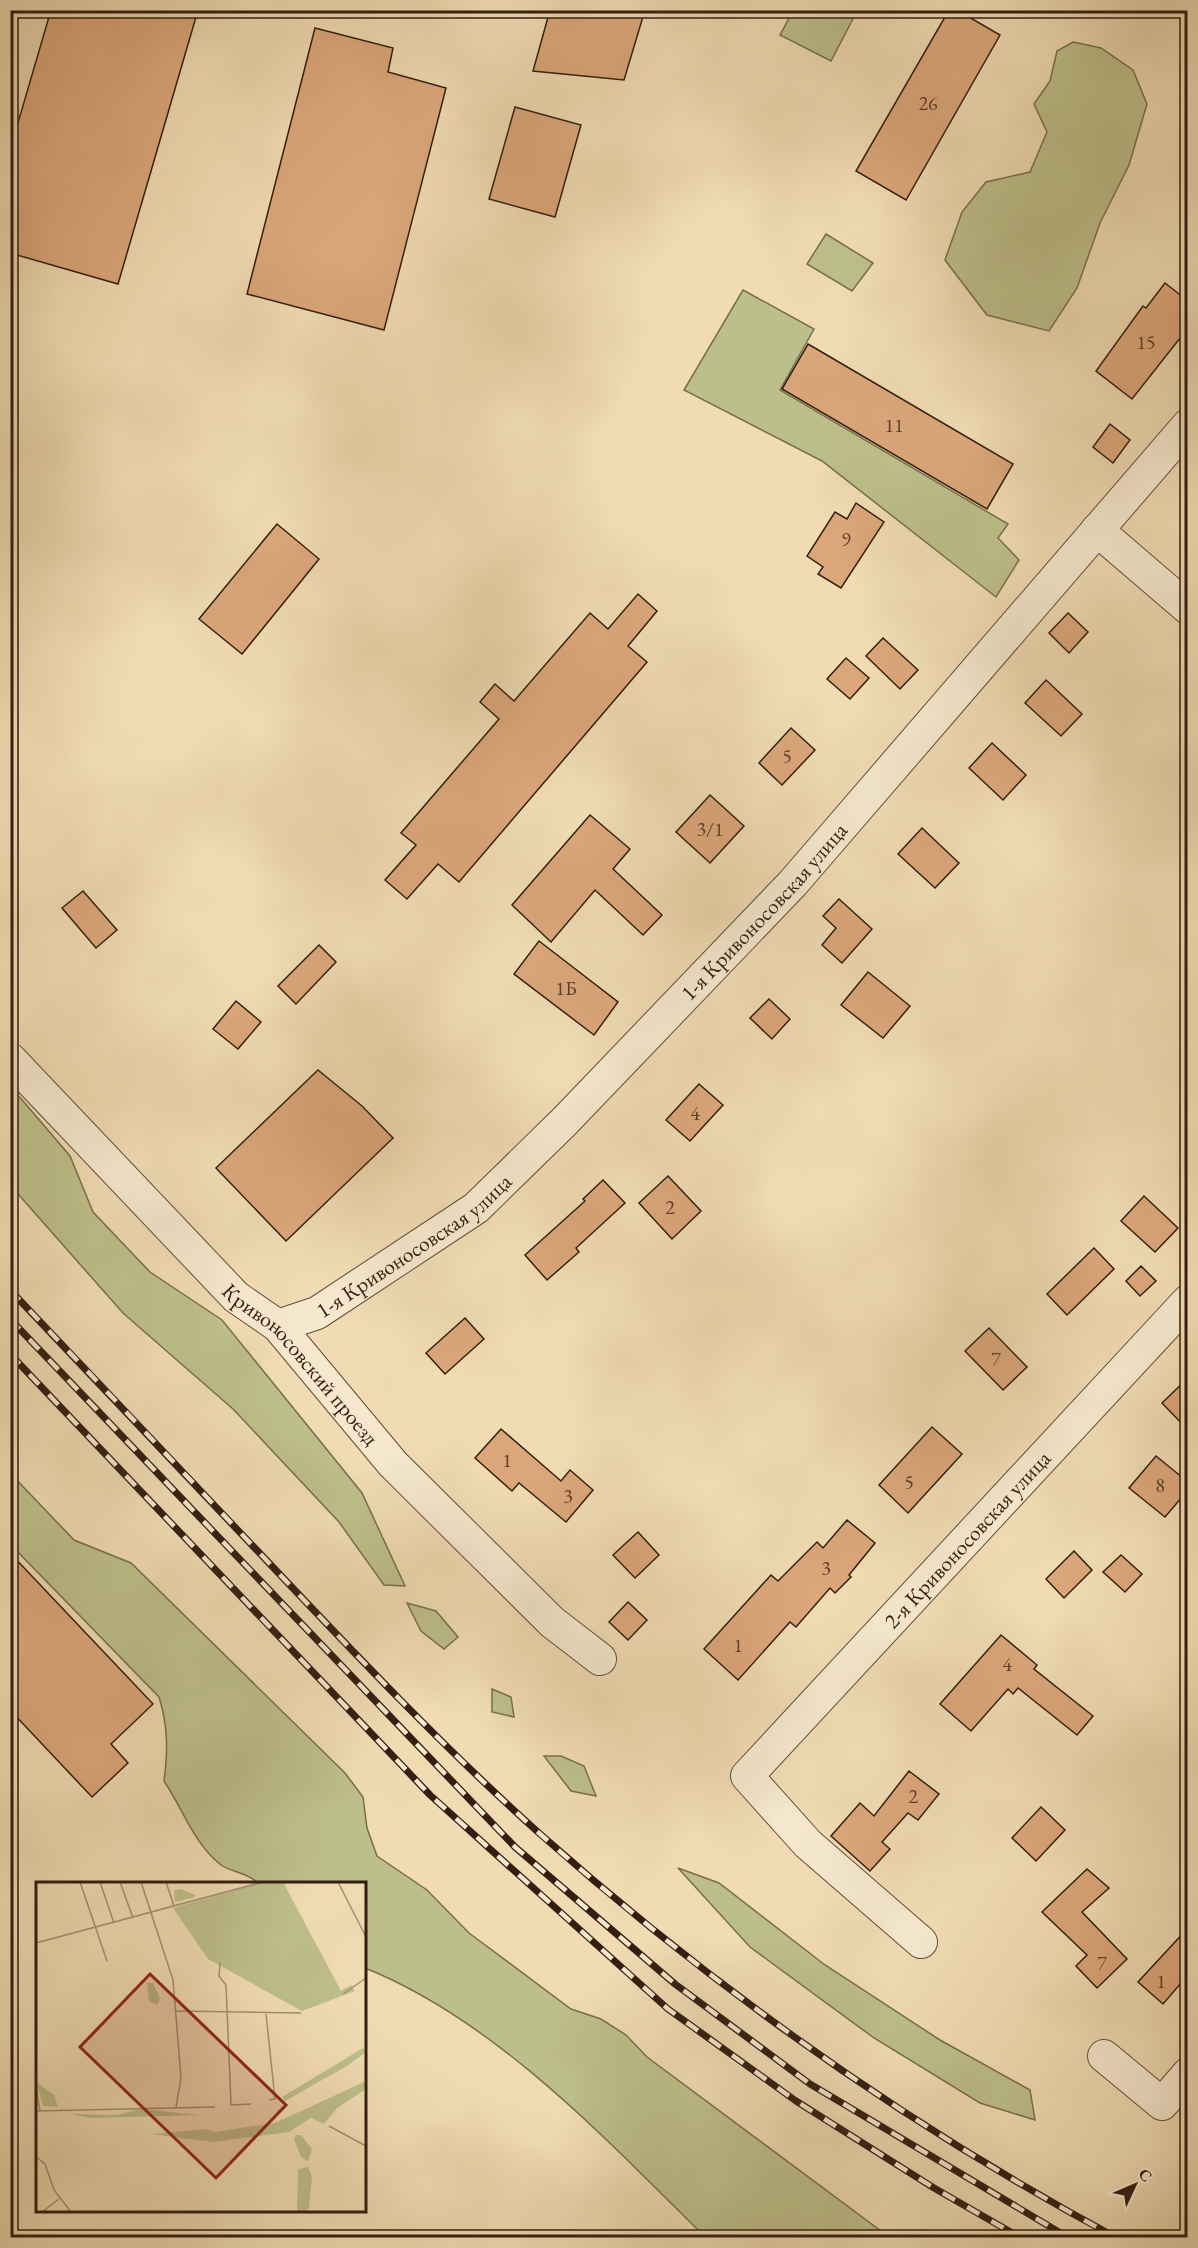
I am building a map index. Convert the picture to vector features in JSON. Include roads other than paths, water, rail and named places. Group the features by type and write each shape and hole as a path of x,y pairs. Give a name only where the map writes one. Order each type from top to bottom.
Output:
{"street":[{"name":"1-я Кривоносовская улица","path":"278,1326 317,1313 476,1208 566,1121 793,883 1188,425"},
{"path":"1097,530 1188,608"},
{"name":"Кривоносовский проезд","path":"10,1059 236,1297 278,1326 393,1464 552,1622 600,1659"},
{"name":"2-я Кривоносовская улица","path":"921,1942 808,1844 747,1776 1188,1301"},
{"path":"1104,2056 1162,2103 1178,2084"}],"railway":[{"path":"10,1290 401,1701 504,1801 606,1891 674,1946 816,2052 964,2150 1117,2238"},
{"path":"10,1319 515,1847 675,1984 810,2084 1069,2238"},
{"path":"10,1354 430,1795 668,2009 796,2101 934,2188 1021,2238"}]}
